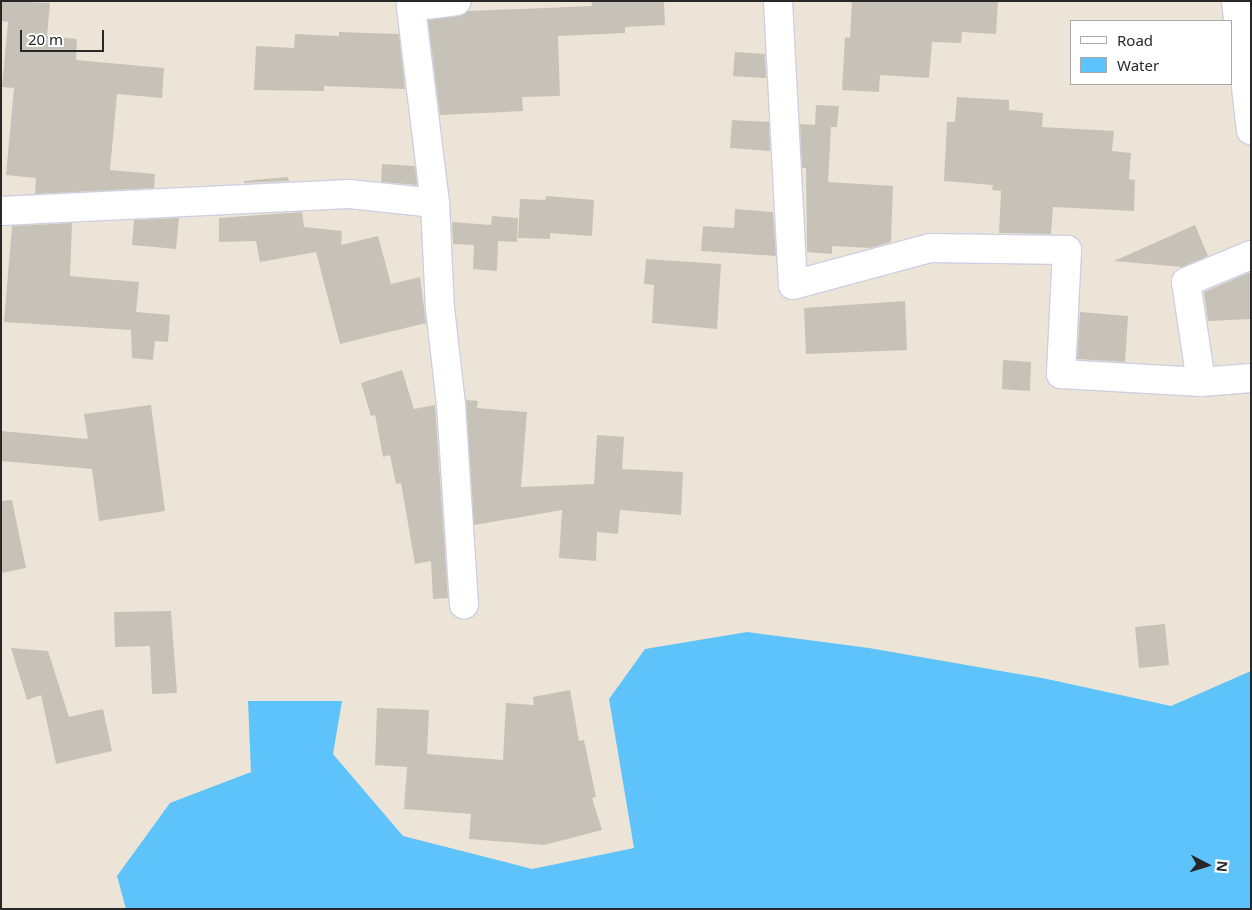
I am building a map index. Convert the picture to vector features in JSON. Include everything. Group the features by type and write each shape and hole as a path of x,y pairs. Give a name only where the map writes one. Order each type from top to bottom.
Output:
{"street":[{"path":"457,1 411,4 436,203 440,308 451,404 464,605"},
{"path":"778,1 793,285 930,248 1067,250 1061,374 1200,382 1251,378"},
{"path":"1236,1 1251,130"},
{"path":"1,211 349,194 436,203"},
{"path":"1200,382 1186,282 1251,254"}],"water":[{"path":"747,632 869,648 1047,679 1171,706 1251,671 1251,909 126,909 117,876 170,803 251,772 248,701 342,701 333,754 403,836 532,869 634,848 609,699 645,649"}],"building":[{"path":"1,1 50,3 47,36 77,39 76,60 164,68 162,98 117,94 110,170 155,174 154,188 35,194 36,178 6,175 14,88 2,87 8,22 1,21"},
{"path":"591,1 664,1 665,25 625,27 625,33 558,36 560,96 522,97 523,111 440,115 428,20 459,16 469,11 592,6"},
{"path":"852,1 998,1 996,34 962,32 961,43 932,42 929,78 880,75 879,92 842,90 845,37 850,38"},
{"path":"339,32 399,34 405,89 324,86 324,91 254,90 256,46 294,48 295,34 339,36"},
{"path":"735,52 765,54 766,78 733,76"},
{"path":"957,97 1009,100 1009,110 1043,113 1042,127 1114,131 1112,151 1131,153 1129,179 1135,180 1134,211 1053,207 1051,234 999,233 1001,191 992,190 993,185 944,181 947,122 955,122"},
{"path":"816,105 839,106 837,127 831,127 828,182 893,186 891,242 870,248 832,246 832,254 807,252 806,168 802,168 800,124 815,125"},
{"path":"732,120 769,122 770,151 730,148"},
{"path":"382,164 415,166 417,185 381,182"},
{"path":"288,177 289,181 244,183 244,181"},
{"path":"546,196 594,200 592,236 550,233 550,239 518,238 520,199 545,200"},
{"path":"735,209 773,212 776,256 701,251 703,226 734,228"},
{"path":"302,212 304,227 342,231 341,245 378,236 391,284 420,277 426,323 340,344 316,252 260,262 256,241 219,242 219,218"},
{"path":"492,216 518,218 517,242 498,241 497,271 473,269 474,245 453,244 452,222 491,225"},
{"path":"179,218 176,249 132,245 134,220"},
{"path":"72,223 70,276 139,282 136,312 170,315 168,342 155,341 153,360 132,358 131,330 4,322 12,226"},
{"path":"1195,225 1208,256 1182,267 1114,261"},
{"path":"646,259 721,264 717,329 652,323 654,285 644,284"},
{"path":"1251,272 1251,319 1208,321 1204,292"},
{"path":"905,301 907,350 806,354 804,308"},
{"path":"1080,312 1128,316 1125,362 1077,359"},
{"path":"1003,360 1031,362 1030,391 1002,389"},
{"path":"402,370 414,409 435,405 448,598 433,599 431,561 415,564 401,483 396,484 390,455 383,457 375,415 371,416 361,383"},
{"path":"466,400 478,401 477,408 527,412 521,487 594,484 597,435 624,437 622,469 683,472 681,515 620,510 618,534 597,532 596,561 559,558 562,510 474,525"},
{"path":"151,405 165,511 99,521 92,469 1,461 1,431 88,439 84,414"},
{"path":"12,500 26,568 1,573 1,501"},
{"path":"171,611 177,693 152,694 150,646 115,647 114,612"},
{"path":"1165,624 1169,665 1139,668 1135,627"},
{"path":"11,648 48,651 69,717 103,709 112,751 56,764 41,695 27,700"},
{"path":"570,690 579,741 584,740 596,797 592,798 602,830 544,845 469,839 471,814 404,809 407,767 375,765 377,708 429,710 427,754 503,760 506,703 534,705 533,697"}]}
